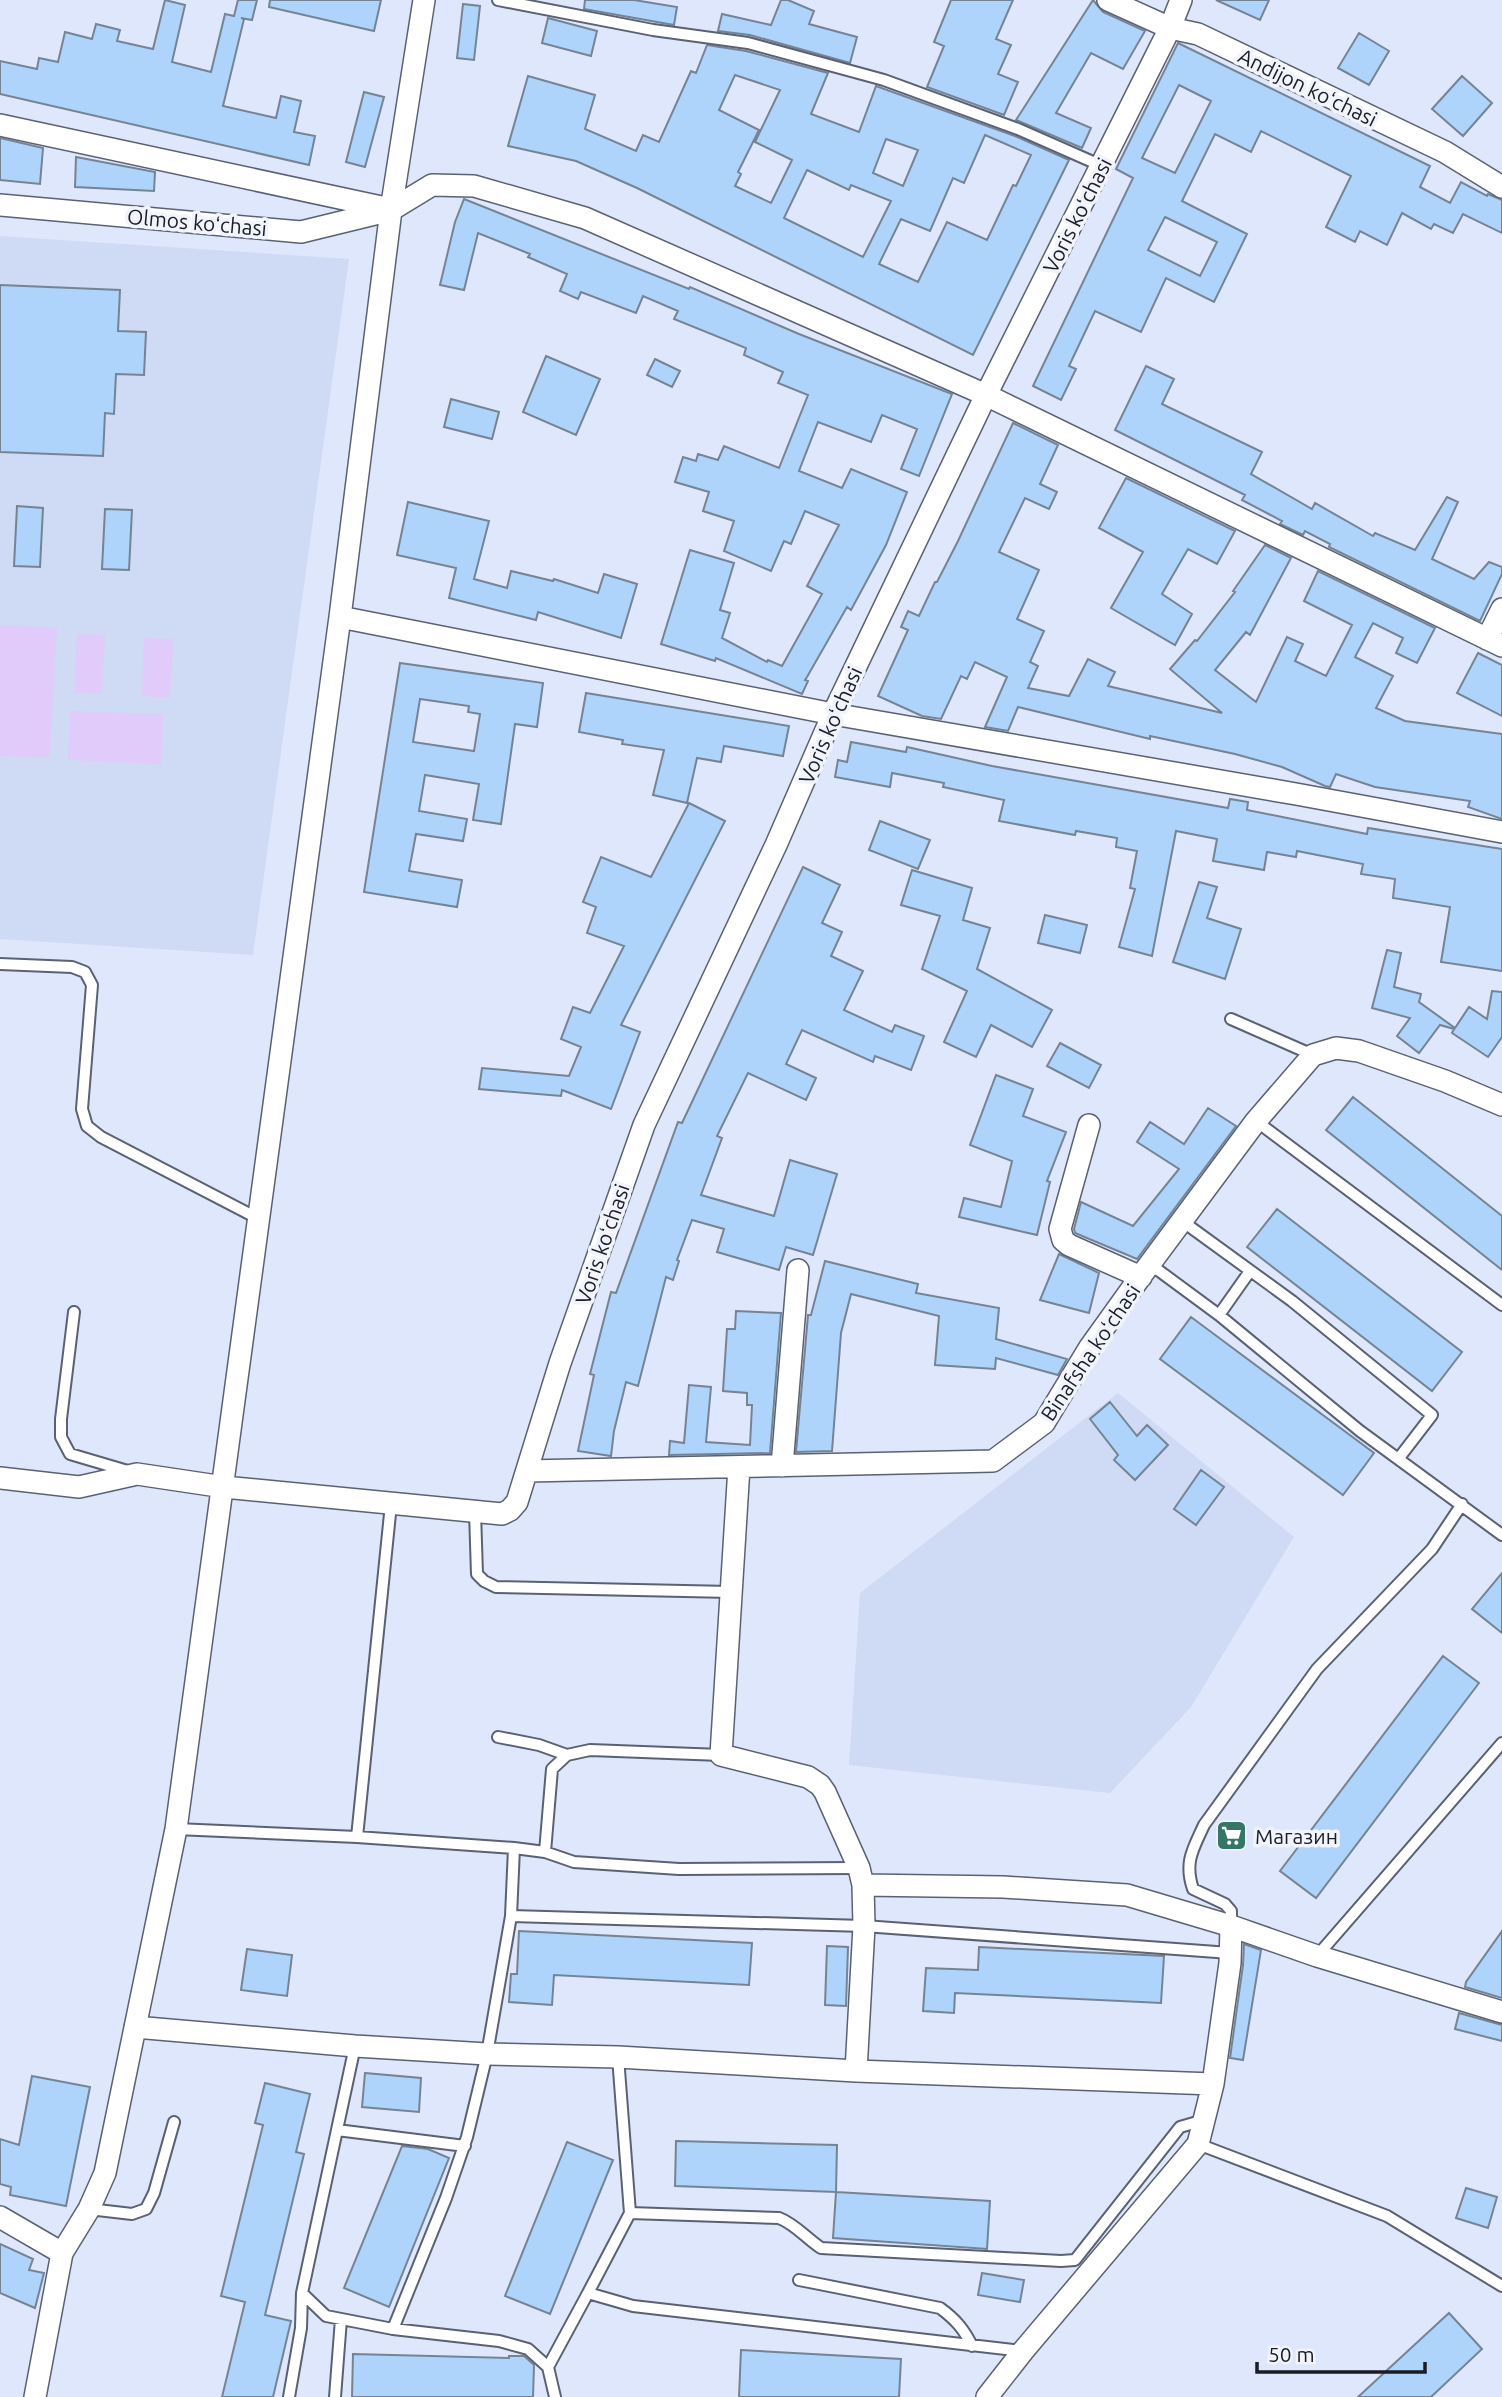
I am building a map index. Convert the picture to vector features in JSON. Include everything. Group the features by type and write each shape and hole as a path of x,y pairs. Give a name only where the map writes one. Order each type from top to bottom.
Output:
{"street":[{"path":"35,2397 62,2253 89,2209 105,2173 176,1829 340,617 391,210 424,0"},
{"name":"Andijon koʻchasi","path":"1108,0 1170,27 1198,34 1432,146 1502,187"},
{"name":"Voris koʻchasi","path":"475,1512 502,1514 517,1502 560,1363 644,1125 776,845 833,714 986,395 1102,166 1181,0"},
{"path":"0,125 391,210"},
{"name":"Olmos koʻchasi","path":"0,205 302,232 391,210 432,185 474,186 585,218 986,395 1494,643"},
{"path":"1494,643 1502,609"},
{"path":"340,617 833,714 1502,832"},
{"path":"1313,1055 1336,1048 1359,1051 1445,1081 1502,1105"},
{"name":"Binafsha koʻchasi","path":"527,1471 993,1461 1044,1423 1090,1347 1182,1220 1256,1121 1313,1055"},
{"path":"1089,1125 1060,1230 1063,1240 1069,1245 1144,1273"},
{"path":"782,1466 798,1270"},
{"path":"739,1467 721,1755 808,1777 820,1785 861,1876 864,1926 856,2071"},
{"path":"0,1478 79,1487 137,1474 224,1487 475,1512"},
{"path":"861,1876 1127,1895 1502,2012"},
{"path":"986,2397 1198,2144 1213,2084 1231,1926"},
{"path":"135,2027 355,2046 487,2054 618,2057 856,2071 1213,2084"},
{"path":"0,2217 62,2253"}],"lane":[{"path":"499,0 653,30 761,46 884,80 1018,129 1102,166"},
{"path":"0,964 72,967 85,972 92,985 82,1109 88,1126 102,1137 260,1219"},
{"path":"1231,1019 1313,1055"},
{"path":"1256,1121 1502,1305"},
{"path":"1182,1220 1292,1301 1432,1415 1399,1458"},
{"path":"1144,1273 1158,1270 1219,1315 1360,1431 1502,1535"},
{"path":"1219,1315 1250,1271"},
{"path":"74,1312 61,1437 70,1454 137,1474"},
{"path":"357,1837 391,1504"},
{"path":"1231,1926 1231,1911 1225,1904 1193,1889 1188,1874 1190,1854 1204,1825 1317,1670 1432,1549 1462,1504"},
{"path":"475,1512 477,1574 496,1587 731,1592"},
{"path":"498,1737 539,1745 567,1755"},
{"path":"1317,1956 1502,1743"},
{"path":"545,1852 552,1769 567,1755 590,1750 721,1755"},
{"path":"176,1829 357,1837 513,1848 545,1852 575,1862 861,1876"},
{"path":"393,2329 465,2146 487,2054 511,1916 513,1848"},
{"path":"511,1916 864,1926 1230,1953"},
{"path":"289,2397 301,2328 302,2293 355,2046"},
{"path":"548,2368 630,2213 618,2057"},
{"path":"630,2213 779,2218 791,2222 821,2248 1075,2260 1180,2127 1204,2120"},
{"path":"89,2209 132,2214 146,2209 154,2193 174,2122"},
{"path":"337,2130 465,2146"},
{"path":"1198,2144 1387,2216 1502,2286"},
{"path":"799,2280 940,2308 954,2318 966,2332 972,2346"},
{"path":"302,2293 326,2316 393,2329 499,2341 528,2349 548,2368 555,2397"},
{"path":"588,2293 633,2306 1023,2351"},
{"path":"335,2397 341,2319"}],"shaded area":[{"path":"0,236 349,259 253,955 0,939"},
{"path":"0,625 57,628 50,758 0,756"},
{"path":"77,634 105,635 102,694 74,693"},
{"path":"144,638 173,639 170,698 142,696"},
{"path":"70,711 163,714 161,764 68,760"},
{"path":"1118,1393 1294,1537 1191,1707 1110,1793 849,1765 860,1593"}],"building":[{"path":"165,0 185,5 172,62 211,72 225,14 234,16 238,0 257,0 252,20 241,18 244,19 223,106 276,118 281,96 301,101 294,132 315,136 309,165 0,94 0,61 37,69 39,58 58,62 65,32 92,39 96,24 120,30 117,41 153,49"},
{"path":"270,0 381,0 374,31 269,7"},
{"path":"585,0 634,0 677,7 674,25 584,9"},
{"path":"781,0 788,0 814,11 809,24 857,37 850,63 750,35 718,31 722,14 771,25"},
{"path":"951,0 1013,0 996,39 1011,45 998,74 1018,82 1004,115 927,87 944,46 934,42"},
{"path":"1093,0 1103,12 1145,31 1123,69 1091,53 1056,113 1091,128 1082,148 1016,120"},
{"path":"1216,0 1269,0 1260,20"},
{"path":"463,4 480,6 474,60 457,58"},
{"path":"548,18 597,31 591,56 542,43"},
{"path":"1359,33 1389,51 1369,85 1338,68"},
{"path":"1178,43 1430,166 1420,187 1450,203 1461,182 1487,196 1488,194 1502,200 1502,233 1463,214 1453,233 1434,224 1431,229 1402,213 1387,245 1360,231 1355,242 1326,227 1351,176 1261,131 1251,152 1215,134 1182,201 1247,234 1214,302 1166,278 1141,332 1095,311 1069,366 1076,369 1061,400 1033,386 1133,178 1116,169","holes":["1179,85 1211,101 1175,173 1142,158","1165,217 1217,242 1200,276 1148,250"]},
{"path":"707,45 746,51 828,73 811,114 859,132 876,86 1015,136 1069,160 973,355 637,188 576,161 508,146 528,76 595,95 585,129 636,151 643,135 659,142 691,71 696,73","holes":["735,75 780,90 755,142 792,160 771,203 735,186 741,174 738,172 759,130 719,110","985,135 1031,155 1016,186 1013,185 987,240 947,222 918,282 879,264 901,219 930,231 953,178 964,183","886,139 918,150 903,186 873,173","807,170 849,190 851,185 891,201 863,257 784,218"]},
{"path":"1462,76 1492,103 1463,136 1432,109"},
{"path":"364,92 384,97 365,167 346,162"},
{"path":"0,138 43,148 40,184 0,180"},
{"path":"76,157 155,172 154,191 75,187"},
{"path":"464,199 689,289 690,287 799,334 952,394 919,476 901,469 917,429 882,415 871,442 818,422 799,471 842,488 851,469 907,492 886,545 851,610 847,607 805,680 808,681 802,694 716,658 715,661 661,644 690,550 734,563 720,610 730,613 722,638 767,662 768,660 782,666 822,594 807,586 839,525 805,511 791,544 784,541 771,571 724,551 734,521 703,511 709,492 675,482 683,457 696,461 698,454 718,460 724,446 779,468 808,395 778,383 783,372 744,355 746,348 674,319 678,311 643,296 636,313 581,292 578,299 560,291 567,274 528,257 530,254 478,233 464,290 440,285 455,222"},
{"path":"0,285 120,290 118,331 146,332 144,375 116,374 114,414 105,413 103,456 0,452"},
{"path":"546,356 600,379 576,435 523,412"},
{"path":"655,359 680,371 672,387 647,375"},
{"path":"1146,366 1174,379 1162,404 1262,452 1251,474 1312,509 1315,503 1373,536 1375,533 1415,550 1447,497 1458,502 1432,559 1474,579 1489,562 1502,567 1502,574 1480,621 1329,547 1330,544 1305,531 1303,535 1280,524 1282,521 1242,500 1245,495 1115,430"},
{"path":"451,399 499,412 492,439 444,427"},
{"path":"1013,423 1058,445 1040,484 1057,492 1049,509 1025,498 999,552 1039,570 1017,619 1044,631 1030,662 1038,666 1028,688 1069,696 1088,659 1115,672 1108,686 1222,713 1170,669 1195,640 1197,641 1235,592 1233,591 1265,545 1291,558 1250,635 1246,632 1215,670 1256,702 1287,637 1303,644 1295,661 1326,676 1352,625 1304,601 1318,571 1435,628 1417,663 1396,653 1403,638 1373,623 1355,657 1393,676 1376,708 1405,721 1502,734 1502,819 1468,807 1470,801 1375,787 1336,774 1330,787 1325,786 1282,767 1235,754 1150,736 1150,739 1018,707 1008,731 985,727 1007,677 975,662 967,679 961,676 941,719 922,716 878,696 908,630 901,627 908,611 919,616 958,541"},
{"path":"1126,478 1235,531 1217,564 1188,549 1162,594 1192,614 1175,645 1111,608 1143,552 1099,528"},
{"path":"408,502 489,521 474,579 507,588 511,571 553,581 554,579 598,593 604,574 637,584 621,638 538,612 536,620 449,598 456,568 397,555"},
{"path":"17,506 43,508 40,567 14,566"},
{"path":"105,509 132,510 129,570 102,569"},
{"path":"1478,653 1502,665 1502,716 1457,693"},
{"path":"400,663 543,683 537,727 515,724 501,824 473,820 479,784 425,775 419,811 467,819 463,841 416,834 409,871 462,880 457,907 364,892","holes":["420,699 469,706 468,712 480,714 474,751 413,742"]},
{"path":"586,693 789,726 783,756 724,746 721,762 697,758 687,803 653,795 664,750 622,744 623,740 579,732"},
{"path":"851,742 906,752 907,747 992,766 1228,808 1230,799 1248,802 1247,810 1367,834 1368,828 1502,849 1502,971 1441,962 1450,907 1393,898 1395,879 1361,874 1363,864 1297,851 1296,857 1267,852 1264,870 1213,861 1217,839 1176,831 1152,956 1119,947 1135,889 1130,888 1137,851 1116,847 1117,838 1076,831 1075,835 999,821 1004,800 943,787 944,783 892,773 890,787 835,777 838,760 847,762"},
{"path":"689,803 725,821 621,1025 640,1032 611,1109 562,1090 561,1096 479,1089 482,1068 569,1076 581,1047 561,1039 573,1007 590,1013 624,946 587,933 596,907 583,902 601,857 651,877"},
{"path":"880,821 930,840 918,869 869,850"},
{"path":"803,867 840,885 822,923 842,932 831,956 863,971 844,1010 892,1032 895,1025 924,1036 911,1070 875,1056 873,1062 802,1030 786,1064 816,1078 806,1100 748,1073 717,1136 722,1138 701,1195 774,1216 790,1160 837,1174 813,1255 786,1247 779,1270 717,1252 724,1229 692,1220 677,1260 679,1261 673,1280 666,1277 638,1386 626,1382 611,1456 578,1451 594,1375 590,1374 611,1292 616,1293 678,1122 682,1123"},
{"path":"912,870 972,888 963,920 990,928 977,969 1052,1010 1032,1047 991,1025 976,1057 944,1042 967,991 922,969 940,916 901,905"},
{"path":"1199,882 1217,887 1207,918 1241,929 1225,979 1173,962"},
{"path":"1045,915 1087,925 1080,953 1038,943"},
{"path":"1387,950 1401,953 1394,987 1421,994 1419,1002 1455,1028 1469,1007 1487,1019 1492,991 1502,992 1502,1037 1488,1057 1452,1033 1454,1029 1440,1025 1419,1053 1397,1036 1410,1018 1372,1008"},
{"path":"1060,1043 1101,1065 1089,1088 1047,1066"},
{"path":"996,1075 1033,1089 1023,1116 1066,1132 1047,1181 1050,1182 1037,1235 959,1217 964,1198 1001,1207 1012,1161 970,1145"},
{"path":"1353,1097 1502,1216 1502,1270 1326,1130"},
{"path":"1208,1108 1236,1126 1137,1259 1075,1233 1081,1202 1133,1226 1179,1169 1137,1142 1150,1122 1184,1144"},
{"path":"1277,1209 1462,1352 1432,1391 1247,1247"},
{"path":"1059,1254 1099,1273 1089,1313 1040,1300"},
{"path":"825,1261 918,1284 916,1293 999,1308 996,1339 1067,1359 1058,1375 996,1358 995,1369 935,1365 939,1316 851,1294 841,1333 832,1451 796,1452 808,1315 811,1315"},
{"path":"736,1311 781,1313 770,1453 669,1455 670,1441 684,1443 689,1385 711,1387 706,1442 750,1445 752,1405 747,1405 747,1393 723,1391 727,1329 735,1329"},
{"path":"1191,1317 1374,1453 1343,1495 1160,1359"},
{"path":"1110,1402 1137,1436 1147,1425 1168,1445 1135,1480 1114,1460 1118,1455 1090,1419"},
{"path":"1201,1470 1224,1487 1196,1525 1174,1509"},
{"path":"1502,1573 1502,1633 1472,1609"},
{"path":"1443,1656 1479,1683 1316,1898 1280,1871"},
{"path":"519,1931 752,1943 749,1985 554,1975 552,2005 509,2002 511,1974 517,1974"},
{"path":"1502,1931 1502,1998 1465,1987 1466,1982"},
{"path":"1244,1944 1261,1950 1243,2060 1230,2058"},
{"path":"827,1946 848,1947 846,2006 825,2005"},
{"path":"979,1947 1164,1956 1161,2003 955,1993 954,2013 923,2011 926,1968 978,1970"},
{"path":"247,1949 292,1955 287,1996 241,1990"},
{"path":"1459,2013 1502,2025 1502,2041 1455,2029"},
{"path":"365,2073 421,2078 419,2112 362,2107"},
{"path":"32,2076 90,2087 66,2206 10,2195 11,2187 0,2184 0,2139 19,2145"},
{"path":"265,2083 310,2094 296,2152 304,2154 265,2315 291,2321 273,2397 222,2397 245,2302 221,2296 263,2125 255,2123"},
{"path":"676,2141 837,2145 836,2192 675,2186"},
{"path":"567,2142 613,2160 550,2314 505,2296"},
{"path":"402,2146 428,2149 449,2158 389,2307 344,2288"},
{"path":"1466,2188 1497,2197 1488,2228 1456,2218"},
{"path":"836,2192 990,2201 987,2249 833,2238"},
{"path":"0,2244 33,2259 29,2270 44,2273 35,2308 0,2293"},
{"path":"982,2273 1024,2280 1020,2302 978,2295"},
{"path":"1449,2313 1482,2349 1431,2397 1358,2397"},
{"path":"741,2350 901,2359 899,2397 739,2397"},
{"path":"353,2354 509,2358 524,2356 534,2365 533,2397 352,2397"}],"place":[{"name":"Магазин","path":"1232,1836"}]}
